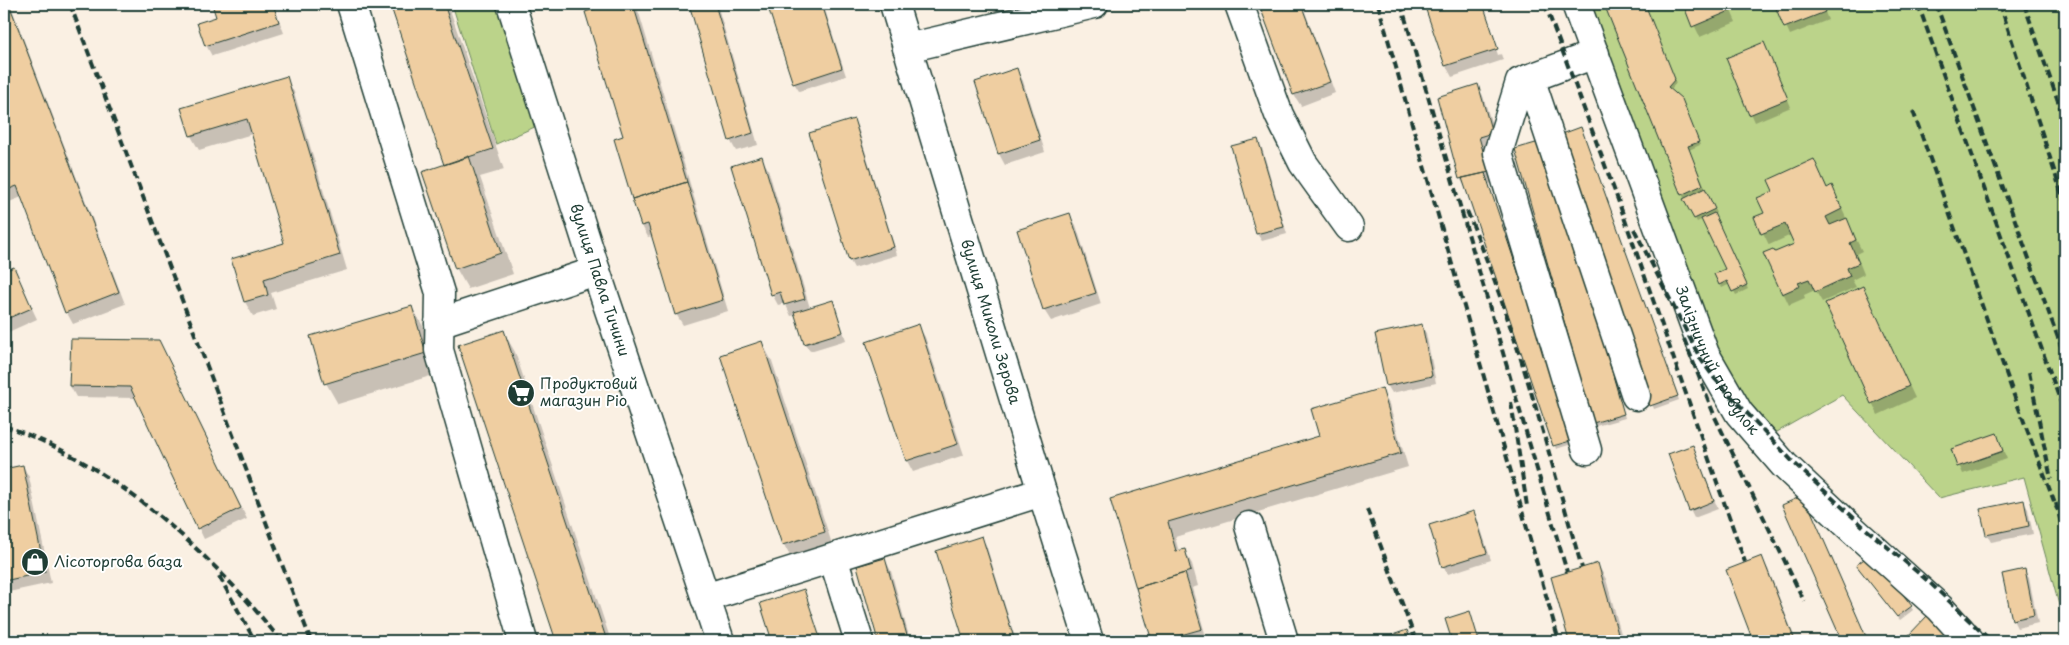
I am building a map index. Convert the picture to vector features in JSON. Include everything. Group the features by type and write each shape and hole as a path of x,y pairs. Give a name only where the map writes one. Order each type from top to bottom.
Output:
{"street":[{"path":"351,4 440,294 439,350 523,641"},
{"name":"вулиця Павла Тичини","path":"511,4 596,271 720,641"},
{"name":"вулиця Миколи Зерова","path":"894,4 1089,641"},
{"path":"907,48 1094,4"},
{"path":"1239,4 1279,115 1303,163 1349,227"},
{"name":"Залізничний провулок","path":"1576,4 1705,354 1739,413 1784,465 1850,528 1940,608 1970,641"},
{"path":"1587,450 1498,153 1520,82 1595,54"},
{"path":"1530,78 1636,396"},
{"path":"439,323 596,271"},
{"path":"706,598 1042,492"},
{"path":"1249,526 1284,641"},
{"path":"834,558 859,641"}],"green space":[{"path":"452,4 497,4 537,126 496,144"},
{"path":"1576,4 2056,4 2065,21 2065,627 2024,477 1939,498 1842,395 1763,440 1736,407"}],"building":[{"path":"4,4 9,4 119,292 65,313 17,186 4,191"},
{"path":"212,4 273,4 279,22 205,46 197,23 216,17"},
{"path":"390,4 444,4 493,149 444,165"},
{"path":"611,4 633,4 687,182 632,199 614,139 623,136 585,12"},
{"path":"689,4 715,4 753,133 729,141"},
{"path":"767,4 822,4 842,68 793,84"},
{"path":"1259,4 1301,4 1330,82 1293,95"},
{"path":"1424,4 1483,4 1498,49 1445,66"},
{"path":"1604,4 1645,4 1675,79 1668,87 1682,99 1699,142 1688,146 1703,185 1681,195"},
{"path":"1683,4 1727,4 1730,11 1692,27"},
{"path":"1781,4 1822,4 1825,12 1784,28 1775,6"},
{"path":"1764,42 1788,99 1749,115 1726,58"},
{"path":"1017,68 1040,140 998,154 975,82"},
{"path":"287,76 340,255 264,279 268,295 244,302 231,259 284,243 247,119 190,136 181,108"},
{"path":"1478,84 1492,133 1479,137 1489,172 1459,179 1437,97"},
{"path":"854,119 894,247 849,261 809,133"},
{"path":"1581,127 1678,396 1650,406 1554,137"},
{"path":"1258,139 1284,227 1256,234 1231,146"},
{"path":"1546,140 1624,414 1593,423 1515,149"},
{"path":"469,156 501,253 455,269 422,172"},
{"path":"762,156 805,299 784,305 780,292 771,295 731,166"},
{"path":"1814,159 1827,188 1832,185 1842,209 1826,217 1830,225 1847,218 1856,240 1850,243 1859,263 1847,268 1850,276 1815,292 1809,279 1798,283 1800,286 1782,294 1763,253 1773,249 1775,252 1794,244 1785,224 1761,234 1754,217 1764,213 1757,198 1773,191 1768,180"},
{"path":"1485,173 1574,440 1553,446 1462,178"},
{"path":"687,182 723,300 675,315 648,224 641,226 632,199"},
{"path":"1705,188 1715,209 1694,219 1683,199"},
{"path":"1070,213 1096,293 1043,310 1017,230"},
{"path":"1714,213 1747,285 1732,292 1727,281 1719,285 1714,274 1725,269 1701,219"},
{"path":"14,267 32,308 4,320 4,271"},
{"path":"1863,286 1909,386 1871,404 1825,303"},
{"path":"833,300 843,332 804,344 794,312"},
{"path":"412,306 426,353 324,384 310,336"},
{"path":"919,324 958,444 906,461 866,342"},
{"path":"1422,324 1432,376 1386,386 1375,334"},
{"path":"504,330 607,641 556,641 458,345"},
{"path":"71,339 159,340 241,508 197,529 130,387 69,386"},
{"path":"762,341 825,532 782,545 720,355"},
{"path":"1382,388 1401,453 1168,522 1176,551 1185,549 1191,571 1136,588 1110,499 1319,436 1311,409"},
{"path":"1997,433 2003,451 1957,467 1951,449"},
{"path":"1693,445 1714,501 1689,511 1668,454"},
{"path":"23,465 45,572 4,581 4,469"},
{"path":"1804,495 1868,641 1842,641 1782,505"},
{"path":"2024,500 2029,526 1986,535 1980,509"},
{"path":"1474,511 1487,553 1442,567 1429,525"},
{"path":"982,536 1015,641 964,641 936,551"},
{"path":"1871,554 1912,606 1897,617 1856,565"},
{"path":"1762,556 1795,641 1753,641 1726,570"},
{"path":"885,558 908,639 919,637 920,641 878,641 857,566"},
{"path":"1598,563 1620,641 1569,641 1551,577"},
{"path":"2025,569 2034,615 2012,620 2002,574"},
{"path":"1185,573 1202,629 1160,641 1152,641 1136,588"},
{"path":"804,589 821,641 772,641 760,603"},
{"path":"1470,611 1479,641 1452,641 1445,619"},
{"path":"1928,615 1955,641 1914,641 1908,636"},
{"path":"1407,630 1411,641 1378,641 1378,640"}],"railway":[{"path":"70,4 311,641"},
{"path":"1378,4 1559,641"},
{"path":"1401,4 1567,572"},
{"path":"1545,4 1618,200 1745,562"},
{"path":"1918,4 2065,414"},
{"path":"1936,4 2065,357"},
{"path":"2000,4 2065,204"},
{"path":"2024,4 2065,121"},
{"path":"1913,111 2012,390 2057,509"},
{"path":"1467,211 1485,254 1516,343 1582,568"},
{"path":"1634,229 1700,358 1715,379 1794,463 1866,529 1928,581 1991,641"},
{"path":"1684,339 1715,417 1804,601"},
{"path":"2029,372 2051,479"},
{"path":"1511,402 1527,506"},
{"path":"4,426 44,441 82,462 120,486 157,514 224,576 281,641"},
{"path":"2056,503 2065,539"},
{"path":"1367,509 1416,641"},
{"path":"219,576 255,641"}],"place":[{"name":"Продуктовий магазин Ріо","path":"521,393"},
{"name":"Лісоторгова база","path":"35,562"}]}
